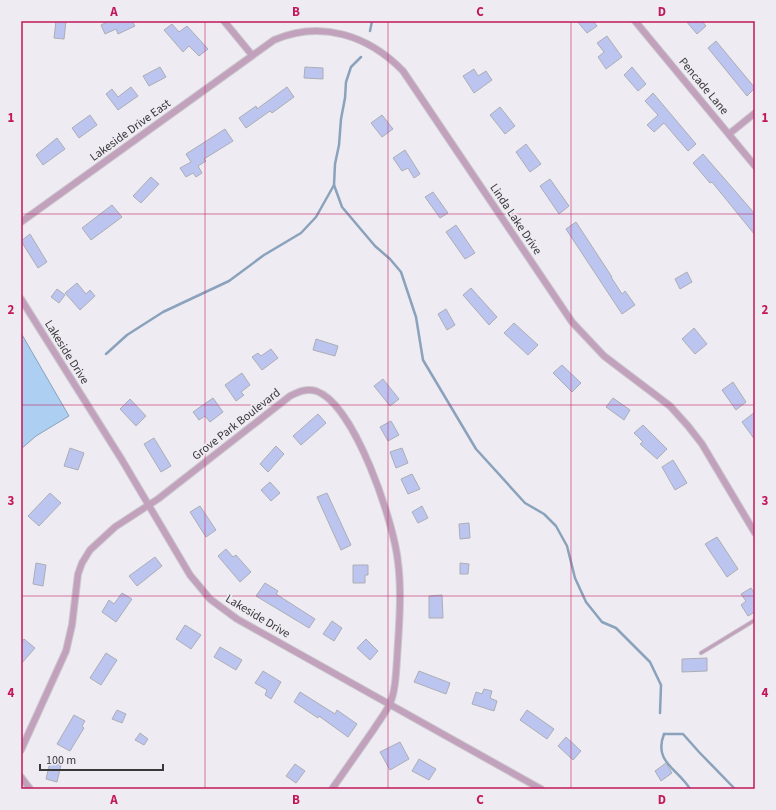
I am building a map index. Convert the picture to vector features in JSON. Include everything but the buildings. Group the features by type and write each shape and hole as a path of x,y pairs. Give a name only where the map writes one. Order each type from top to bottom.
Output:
{"street":[{"path":"224,21 252,55"},
{"name":"Pencade Lane","path":"635,21 755,166"},
{"name":"Linda Lake Drive","path":"252,55 267,44 287,35 302,31 322,30 354,38 384,54 397,65 414,84 572,322 604,356 670,406 688,426 702,444 755,533"},
{"name":"Lakeside Drive East","path":"21,222 252,55"},
{"path":"729,134 755,113"},
{"name":"Lakeside Drive","path":"21,299 149,505 190,575 210,599 237,619 541,789"},
{"name":"Grove Park Boulevard","path":"21,750 66,651 72,625 78,574 84,558 100,539 149,505 290,396 308,390 323,395 342,414 357,437 385,509 395,544 401,588 395,686 390,704 332,789"},
{"path":"21,777 30,789"}],"lane":[{"path":"701,652 755,620"}],"water":[{"path":"21,333 69,416 36,436 21,449"}],"waterway":[{"path":"370,31 372,21"},
{"path":"361,57 351,67 346,82 339,145 335,164 334,185 342,207 375,246 390,259 401,272 416,317 423,360 476,449 525,503 544,514 556,526 567,546 575,578 586,602 602,622 616,628 650,662 661,685 660,713"},
{"path":"106,354 127,335 163,312 229,281 264,255 301,233 316,217 334,185"},
{"path":"664,734 683,734 735,789"},
{"path":"664,734 661,744 664,758 690,789"}]}
